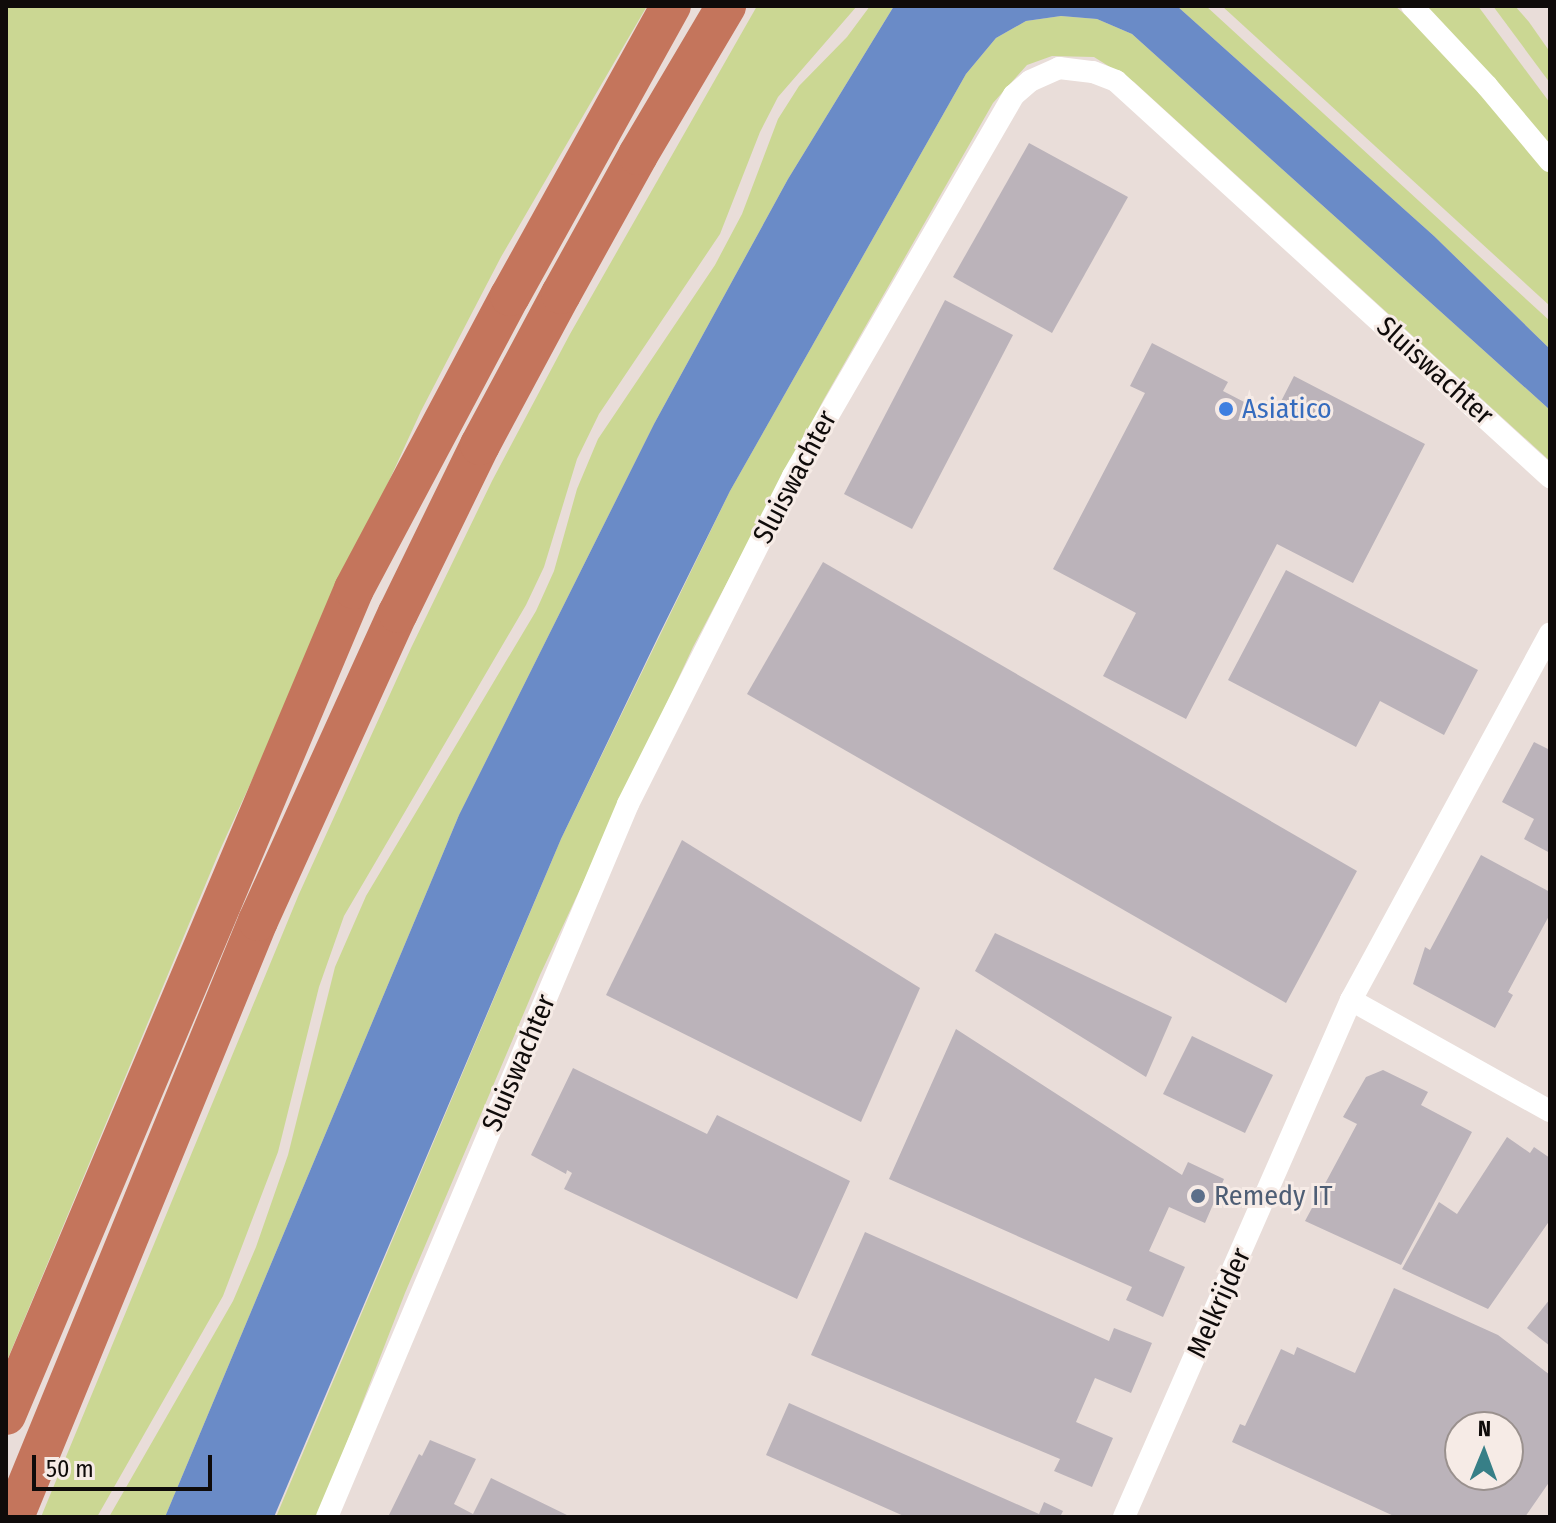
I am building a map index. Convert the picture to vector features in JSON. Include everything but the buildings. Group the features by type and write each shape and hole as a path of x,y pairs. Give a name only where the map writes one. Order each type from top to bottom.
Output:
{"highway":[{"path":"6,1415 354,589 510,296 671,6"},
{"path":"14,1517 258,921 398,613 480,445 546,322 638,155 726,6"}],"street":[{"path":"1412,6 1487,86 1550,161"},
{"name":"Sluiswachter","path":"327,1517 628,804 793,476 1014,95 1030,81 1059,68 1093,72 1116,81 1550,477"},
{"name":"Melkrijder","path":"1124,1517 1351,1000 1550,634"},
{"path":"1351,1000 1550,1111"}],"green space":[{"path":"6,6 647,6 501,257 421,411 219,852 6,1363"},
{"path":"757,6 857,6 778,97 760,132 720,234 599,414 577,459 544,567 526,605 344,916 319,987 278,1152 223,1296 97,1517 41,1517 299,894 411,648 492,481 570,334"},
{"path":"870,6 894,6 788,179 654,424 459,815 165,1517 109,1517 233,1301 256,1247 288,1155 335,967 366,896 536,611 554,571 577,489 598,439 715,265 742,214 778,119 799,86 847,37"},
{"path":"1177,6 1206,6 1550,321 1550,349 1434,236"},
{"path":"1222,6 1395,6 1416,24 1502,115 1550,173 1550,306"},
{"path":"1424,6 1478,6 1550,103 1550,146"},
{"path":"1493,6 1515,6 1529,22 1550,52 1550,83"},
{"path":"1061,16 1097,19 1132,34 1550,410 1550,461 1134,82 1094,57 1052,56 1027,65 993,103 824,399 693,647 540,975 405,1293 318,1517 276,1517 561,839 730,491 966,74 996,38 1026,21"}],"water":[{"path":"894,6 1177,6 1434,236 1550,349 1550,410 1132,34 1097,19 1061,16 1026,21 996,38 966,74 730,491 658,637 561,839 274,1517 165,1517 459,815 654,424 788,179"}],"place":[{"name":"Asiatico","path":"1226,409"},
{"name":"Remedy IT","path":"1198,1196"}]}
